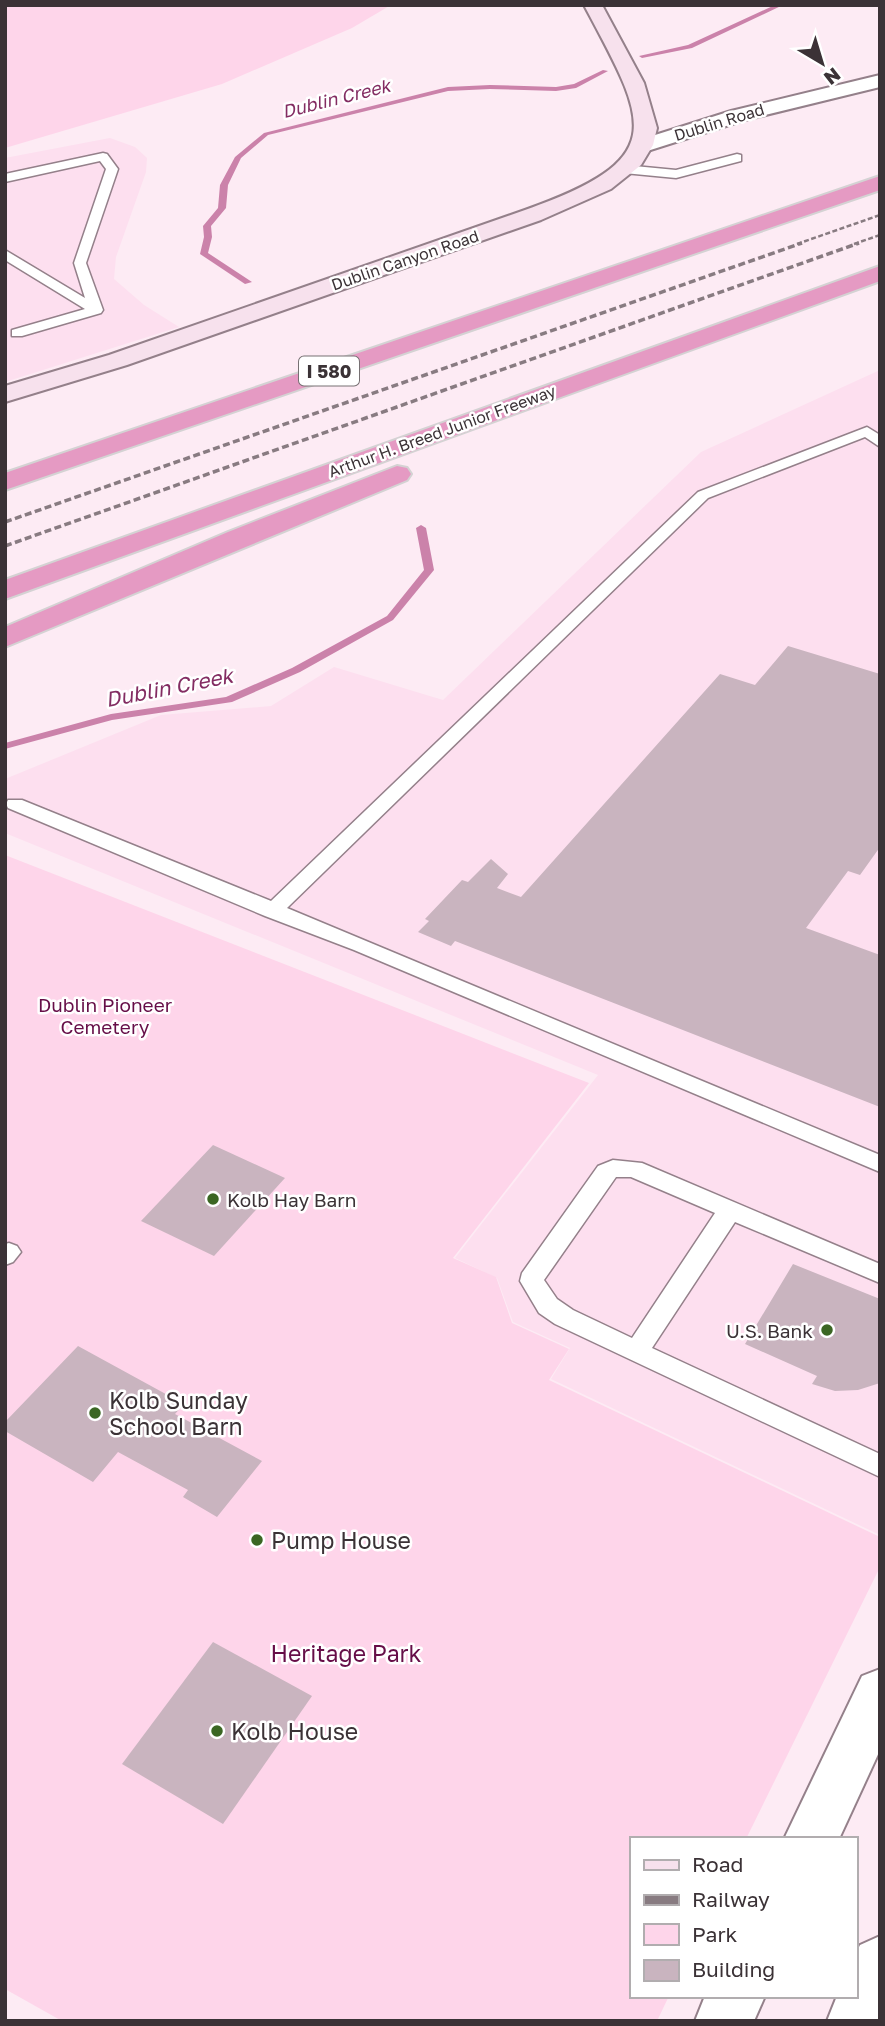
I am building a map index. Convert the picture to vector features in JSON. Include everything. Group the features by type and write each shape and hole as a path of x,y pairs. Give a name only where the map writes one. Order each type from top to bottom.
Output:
{"highway":[{"name":"I 580","path":"5,482 880,183"},
{"name":"Arthur H. Breed Junior Freeway","path":"5,590 450,427 635,364 880,273"},
{"path":"5,638 237,538 477,442 635,364"}],"main road":[{"path":"593,5 640,100 647,130 641,147"},
{"name":"Dublin Canyon Road","path":"5,394 118,360 548,210 587,194 624,169 641,147"}],"street":[{"name":"Dublin Road","path":"641,147 738,115 880,81"},
{"path":"812,1837 880,1693"},
{"path":"856,2021 880,1965"},
{"path":"724,2021 735,1998"}],"lane":[{"path":"5,178 103,157 112,169 80,263 96,310"},
{"path":"624,169 676,174 737,159"},
{"path":"5,254 96,310"},
{"path":"9,332 96,310"},
{"path":"272,911 703,495 867,431 880,443"},
{"path":"15,804 272,911 361,945 880,1164"},
{"path":"880,1273 634,1169 613,1168 606,1172 534,1273 532,1281 548,1306 564,1317 880,1466"},
{"path":"637,1351 730,1210"}],"shaded area":[{"path":"110,138 135,147 147,158 146,172 116,257 114,279 144,305 179,327 5,382 5,158"},
{"path":"880,370 880,1535 551,1379 570,1348 513,1322 497,1278 455,1258 598,1075 5,833 5,779 161,715 271,706 334,667 443,700 701,452"}],"green space":[{"path":"5,5 391,5 352,28 222,84 5,148"},
{"name":"Heritage Park","path":"5,855 589,1083 453,1258 496,1277 512,1323 569,1349 549,1380 880,1537 880,1567 747,1837 630,1837 630,1998 668,1998 657,2021 62,2021 5,1989"}],"building":[{"path":"788,646 880,674 880,847 860,875 848,871 806,928 880,955 880,1107 455,941 451,946 418,932 429,921 425,919 462,880 468,882 491,859 508,874 497,888 521,897 720,674 755,685"},
{"name":"Kolb Hay Barn","path":"213,1145 285,1178 214,1256 141,1221"},
{"path":"793,1264 880,1299 880,1383 858,1390 835,1391 812,1384 817,1376 745,1344"},
{"name":"Kolb Sunday School Barn","path":"78,1346 184,1404 175,1414 262,1461 217,1517 183,1497 188,1490 118,1452 93,1482 5,1431 5,1422"},
{"name":"Kolb House","path":"213,1642 312,1696 223,1824 122,1764"}],"waterway":[{"name":"Dublin Creek","path":"642,56 690,47 780,5"},
{"name":"Dublin Creek","path":"248,282 204,254 208,237 207,226 222,208 224,185 238,157 266,134 448,89 556,89 576,86 605,71"},
{"name":"Dublin Creek","path":"5,746 111,717 228,700 296,670 390,618 429,570 421,528"}],"railway":[{"path":"797,244 880,215"},
{"path":"854,244 880,235"},
{"path":"5,522 802,243"},
{"path":"5,546 859,243"}],"place":[{"name":"Kolb Hay Barn","path":"213,1199"},
{"name":"U.S. Bank","path":"827,1330"},
{"name":"Kolb Sunday School Barn","path":"95,1413"},
{"name":"Pump House","path":"257,1540"},
{"name":"Kolb House","path":"217,1731"}],"park label":[{"name":"Dublin Pioneer Cemetery","path":"105,1015"}]}
